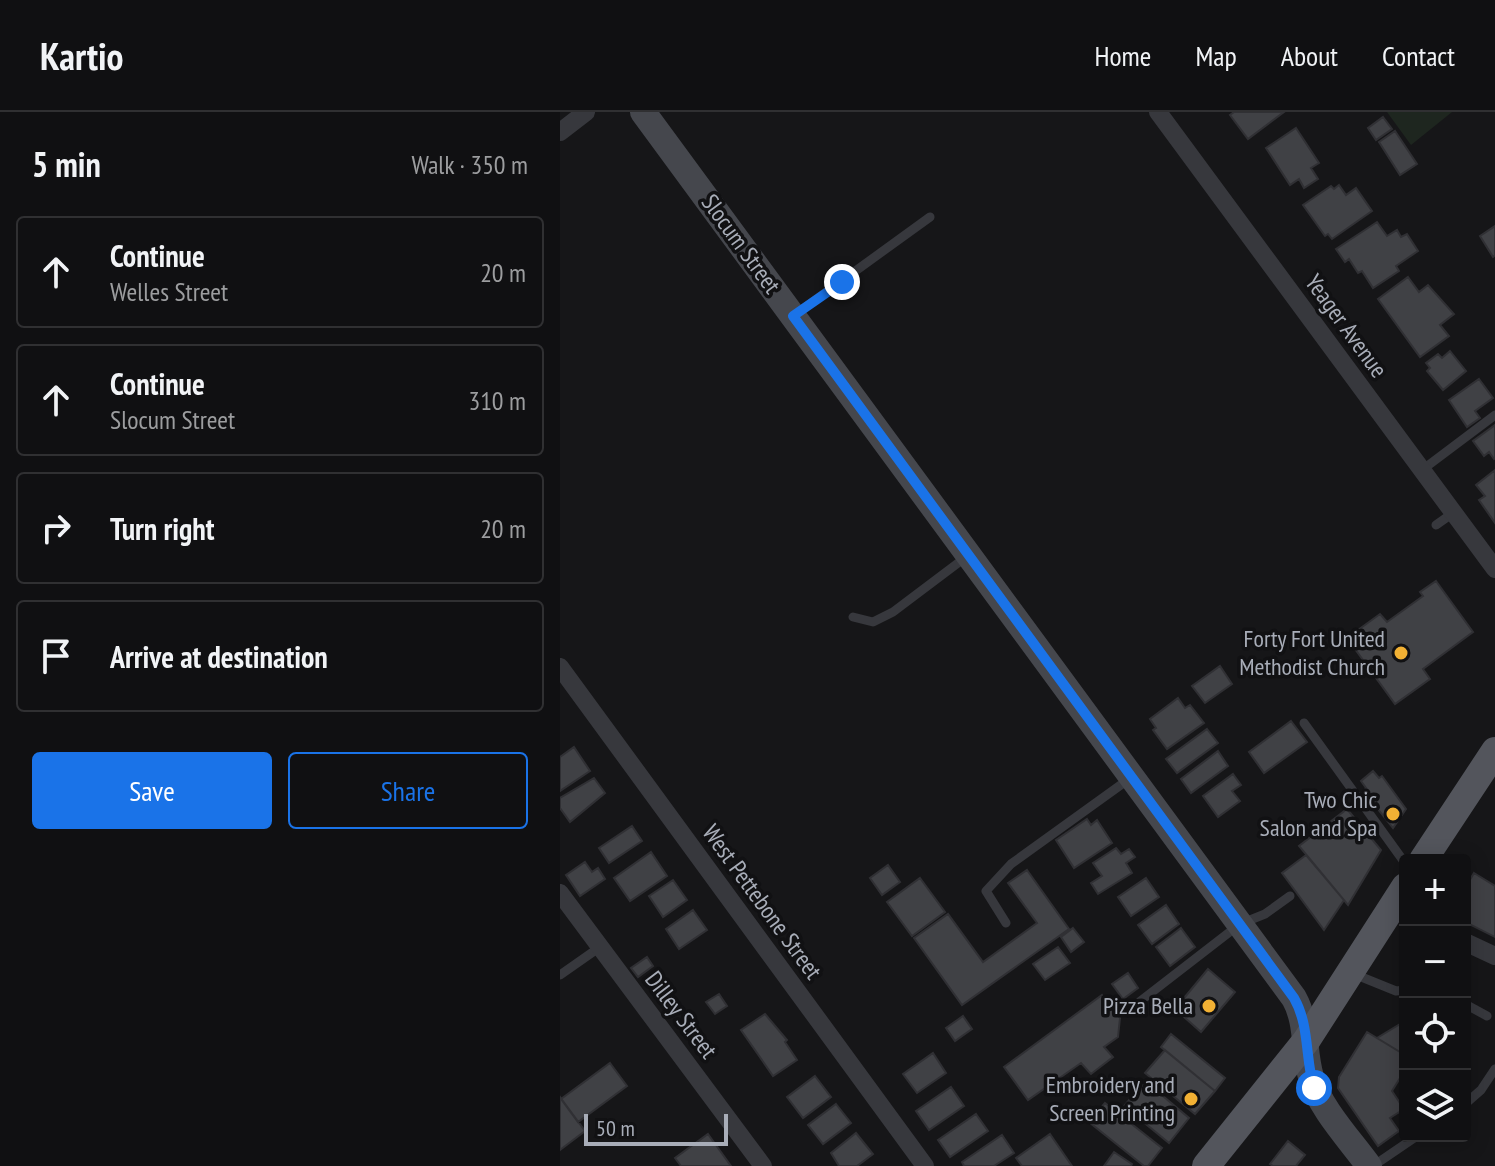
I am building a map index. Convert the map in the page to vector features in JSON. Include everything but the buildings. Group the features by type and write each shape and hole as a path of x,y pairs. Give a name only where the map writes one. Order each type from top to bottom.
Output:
{"main road":[{"path":"1427,854 1495,751"},
{"path":"1206,1166 1306,1041 1399,905"}],"street":[{"path":"560,132 586,112"},
{"name":"Slocum Street","path":"643,112 1299,1008 1314,1088 1371,1166"},
{"name":"Yeager Avenue","path":"1158,112 1495,569"},
{"name":"West Pettebone Street","path":"560,667 925,1166"},
{"name":"Dilley Street","path":"560,893 763,1166"},
{"path":"1471,945 1495,956"}],"lane":[{"path":"793,316 930,217"},
{"path":"1422,470 1495,415"},
{"path":"1436,525 1453,513"},
{"path":"853,617 873,622 893,612 969,555"},
{"path":"1304,723 1399,855"},
{"path":"1006,923 986,891 1011,864 1132,777"},
{"path":"1134,1006 1240,924 1265,914 1290,896"},
{"path":"560,975 600,947"},
{"path":"1351,973 1399,991"},
{"path":"1471,1007 1487,1016"},
{"path":"1471,1099 1495,1069"},
{"path":"1371,1166 1408,1142"}],"shaded area":[{"path":"1387,112 1452,112 1411,145"}],"place":[{"name":"Forty Fort United Methodist Church","path":"1401,653"},
{"name":"Two Chic Salon and Spa","path":"1393,814"},
{"name":"Pizza Bella","path":"1209,1006"},
{"name":"Embroidery and Screen Printing","path":"1191,1099"}],"route":[{"path":"842,282 793,316 1294,998 1302,1018 1314,1088"}]}
